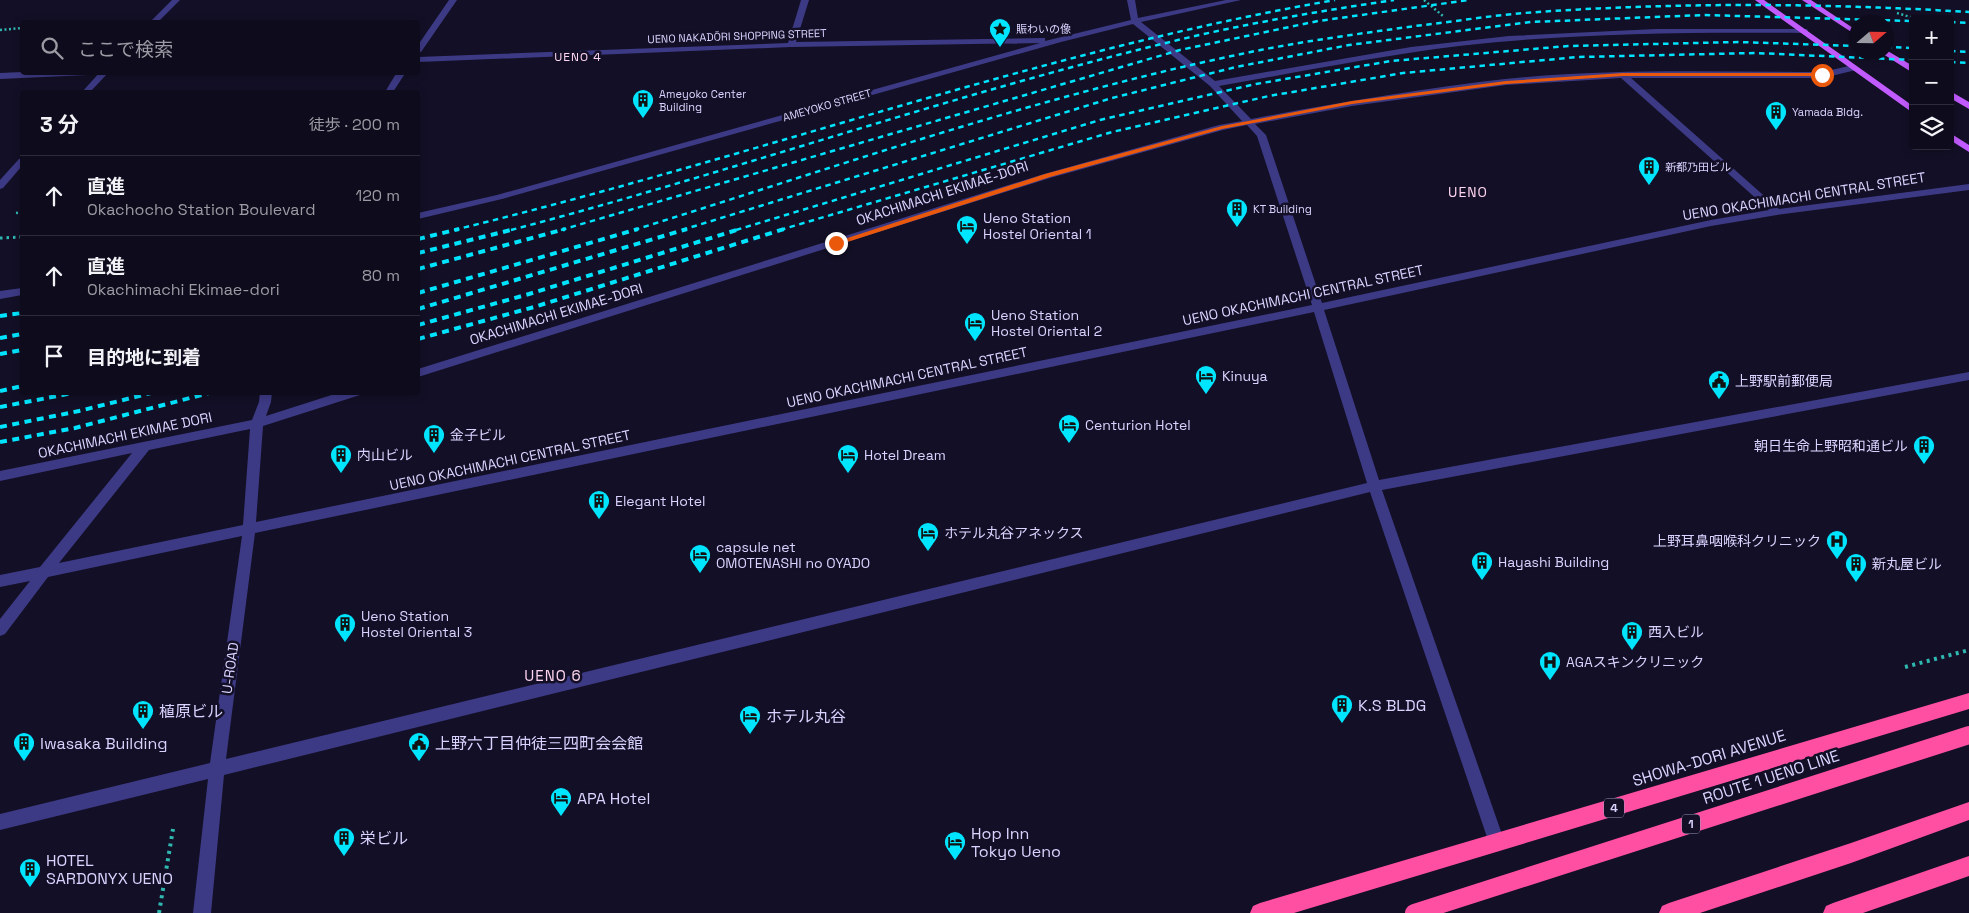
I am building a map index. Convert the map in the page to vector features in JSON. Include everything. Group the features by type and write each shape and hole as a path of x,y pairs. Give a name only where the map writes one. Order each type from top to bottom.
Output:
{"highway":[{"name":"SHOWA-DORI AVENUE","path":"1260,913 1969,701"},
{"name":"ROUTE 1 UENO LINE","path":"1414,913 1969,735"},
{"path":"1669,913 1969,812"},
{"path":"1833,913 1969,866"}],"main road":[{"path":"1759,0 1909,107"},
{"path":"1806,0 1849,28"},
{"path":"1894,57 1909,67"},
{"path":"1954,97 1969,106"},
{"path":"1954,139 1969,149"}],"street":[{"path":"156,20 176,0"},
{"path":"420,47 453,0"},
{"path":"791,45 805,0"},
{"path":"1131,0 1135,21 1213,84 1261,135 1318,307 1374,486 1496,843"},
{"name":"AMEYOKO STREET","path":"420,216 508,194 1058,40 1135,21 1237,0"},
{"path":"1213,84 1412,50 1512,40 1665,30 1804,31"},
{"name":"UENO NAKADŌRI SHOPPING STREET","path":"420,60 791,45 1058,40"},
{"name":"OKACHIMACHI EKIMAE-DORI","path":"420,372 1048,176 1222,127 1352,103 1506,82 1623,75 1822,75 1853,68"},
{"path":"0,76 22,75"},
{"path":"88,90 102,75"},
{"path":"390,90 400,75"},
{"path":"1623,75 1777,212"},
{"path":"0,186 20,164"},
{"path":"0,170 15,170"},
{"name":"UENO OKACHIMACHI CENTRAL STREET","path":"0,581 1318,307 1711,223 1777,212 1969,187"},
{"path":"0,295 20,292"},
{"path":"0,822 1374,486 1969,376"},
{"name":"U-ROAD","path":"202,913 217,769 248,530 257,424 266,395"},
{"path":"257,424 347,395"},
{"name":"OKACHIMACHI EKIMAE DORI","path":"0,476 257,424"},
{"path":"0,630 145,446"}],"path":[{"path":"1897,13 1909,17"},
{"path":"0,30 20,28"},
{"path":"0,238 20,237"},
{"path":"1905,667 1969,650"},
{"path":"159,913 182,777"}],"railway":[{"path":"454,230 631,183 1069,59 1201,27 1335,0"},
{"path":"512,230 597,207 937,105 1109,57 1245,25 1394,0"},
{"path":"561,230 1180,50 1318,21 1469,0"},
{"path":"634,230 1014,111 1168,70 1309,41 1510,14 1580,9 1691,5 1802,5 1969,12"},
{"path":"682,230 1112,98 1236,67 1349,45 1531,22 1704,15 1909,21"},
{"path":"1954,22 1969,23"},
{"path":"736,230 1100,120 1256,84 1391,61 1568,46 1739,42 1849,46"},
{"path":"1894,47 1909,48"},
{"path":"1954,51 1969,52"},
{"path":"780,230 1112,132 1269,96 1403,73 1578,57 1755,53 1909,60"},
{"path":"1954,62 1969,63"},
{"path":"420,239 459,229"},
{"path":"420,268 565,229"},
{"path":"420,292 638,229"},
{"path":"420,308 687,229"},
{"path":"420,324 529,294 740,229"},
{"path":"420,338 534,307 784,229"},
{"path":"420,253 512,230"},
{"path":"0,316 20,313"},
{"path":"0,338 20,334"},
{"path":"0,354 20,350"},
{"path":"0,391 20,386"},
{"path":"0,407 62,395"},
{"path":"0,427 79,411 143,395"},
{"path":"0,442 75,428 202,395"}],"place":[{"name":"賑わいの像","path":"1000,48"},
{"name":"Ameyoko Center Building","path":"643,119"},
{"name":"Yamada Bldg.","path":"1776,131"},
{"name":"新都乃田ビル","path":"1649,186"},
{"name":"KT Building","path":"1237,228"},
{"name":"Ueno Station Hostel Oriental 1","path":"967,245"},
{"name":"Ueno Station Hostel Oriental 2","path":"975,342"},
{"name":"Kinuya","path":"1206,395"},
{"name":"上野駅前郵便局","path":"1719,400"},
{"name":"Centurion Hotel","path":"1069,444"},
{"name":"金子ビル","path":"434,454"},
{"name":"朝日生命上野昭和通ビル","path":"1924,465"},
{"name":"内山ビル","path":"341,474"},
{"name":"Hotel Dream","path":"848,474"},
{"name":"Elegant Hotel","path":"599,520"},
{"name":"ホテル丸谷アネックス","path":"928,552"},
{"name":"上野耳鼻咽喉科クリニック","path":"1837,560"},
{"name":"capsule net OMOTENASHI no OYADO","path":"700,574"},
{"name":"Hayashi Building","path":"1482,581"},
{"name":"新丸屋ビル","path":"1856,583"},
{"name":"Ueno Station Hostel Oriental 3","path":"345,643"},
{"name":"西入ビル","path":"1632,651"},
{"name":"AGAスキンクリニック","path":"1550,681"},
{"name":"K.S BLDG","path":"1342,724"},
{"name":"植原ビル","path":"143,730"},
{"name":"ホテル丸谷","path":"750,735"},
{"name":"Iwasaka Building","path":"24,762"},
{"name":"上野六丁目仲徒三四町会会館","path":"419,762"},
{"name":"APA Hotel","path":"561,817"},
{"name":"栄ビル","path":"344,857"},
{"name":"Hop Inn Tokyo Ueno","path":"955,861"},
{"name":"HOTEL SARDONYX UENO","path":"30,888"}],"district":[{"name":"UENO 4","path":"578,57"},
{"name":"UENO","path":"1468,192"},
{"name":"UENO 6","path":"553,675"}],"route":[{"path":"836,243 1048,176 1222,127 1352,103 1506,82 1623,75 1822,75"}]}
